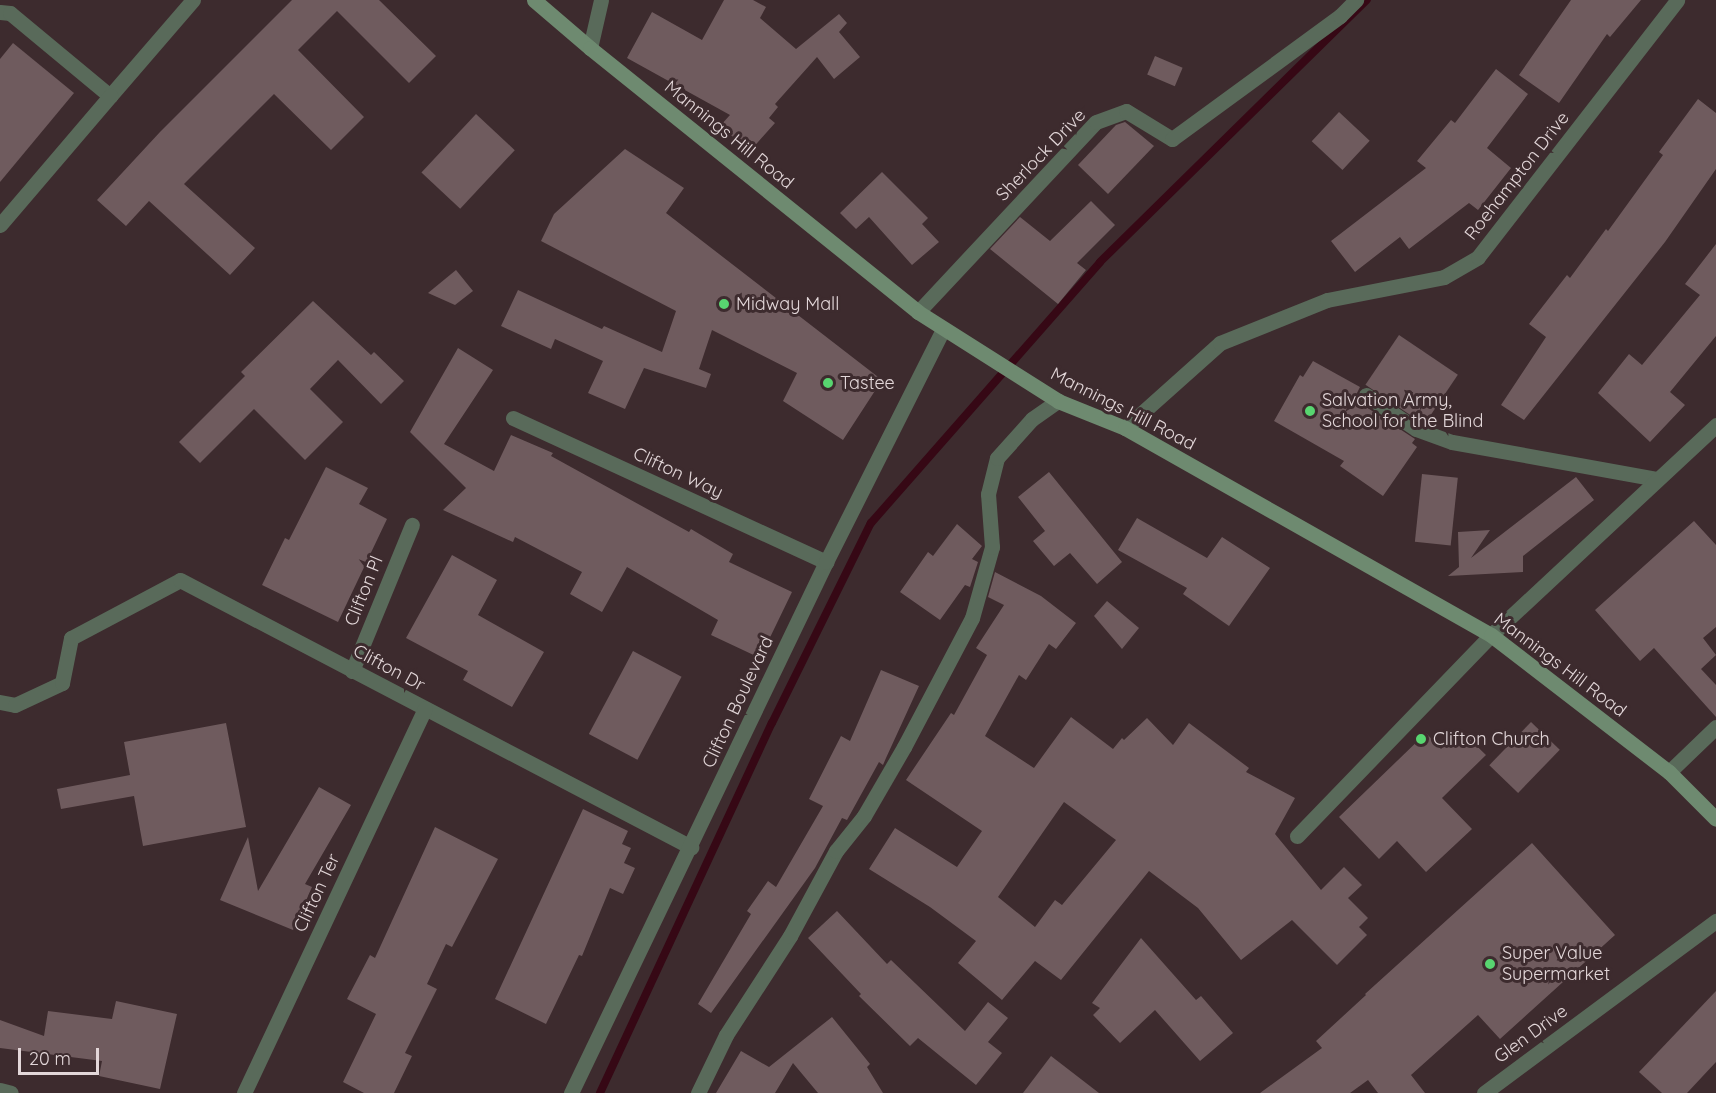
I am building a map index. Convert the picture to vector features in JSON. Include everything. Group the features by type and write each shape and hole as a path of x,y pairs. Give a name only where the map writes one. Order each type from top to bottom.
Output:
{"main road":[{"name":"Mannings Hill Road","path":"534,0 590,48 918,312 1058,401 1125,428 1491,635 1669,772 1716,819"}],"street":[{"path":"0,225 193,0"},
{"path":"590,48 601,0"},
{"name":"Sherlock Drive","path":"918,312 1096,122 1126,111 1172,139 1340,16 1356,0"},
{"name":"Roehampton Drive","path":"1125,428 1220,343 1327,300 1444,277 1478,257 1677,0"},
{"path":"0,12 10,13 110,96"},
{"name":"Clifton Boulevard","path":"571,1093 826,562 943,329"},
{"path":"1366,395 1416,429 1452,442 1658,479"},
{"path":"698,1093 726,1035 790,936 836,851 864,816 904,747 972,618 992,547 988,494 997,458 1032,419 1058,401"},
{"name":"Clifton Way","path":"513,418 826,562"},
{"path":"1297,836 1491,635 1716,425"},
{"name":"Clifton Pl","path":"352,671 412,525"},
{"name":"Clifton Dr","path":"0,702 15,705 62,683 71,638 180,580 691,847"},
{"name":"Clifton Ter","path":"244,1093 425,709"},
{"path":"1669,772 1716,727"},
{"name":"Glen Drive","path":"1484,1093 1716,921"},
{"path":"0,1090 11,1093"}],"building":[{"path":"292,0 379,0 436,56 409,83 337,11 298,50 364,117 331,150 274,94 184,184 255,248 230,275 149,201 126,226 97,200 160,132"},
{"path":"724,0 753,0 766,7 760,18 796,49 839,14 847,23 839,32 860,57 834,79 817,57 775,104 778,107 769,118 775,123 750,151 720,126 730,115 627,58 652,12 702,40"},
{"path":"1571,0 1641,0 1610,37 1607,34 1559,103 1519,75"},
{"path":"13,43 74,93 0,182 0,59"},
{"path":"1155,56 1183,68 1175,86 1147,74"},
{"path":"1496,69 1528,94 1487,148 1511,168 1478,210 1469,203 1409,249 1400,237 1355,272 1331,241 1426,168 1417,161 1451,120 1455,123"},
{"path":"1698,99 1716,113 1716,169 1665,242 1524,420 1501,405 1546,337 1529,324 1567,275 1570,278 1606,229 1608,231 1663,155 1659,152"},
{"path":"1339,112 1370,141 1342,170 1312,141"},
{"path":"476,114 515,150 460,209 421,173"},
{"path":"1125,122 1154,146 1108,194 1078,165 1116,125"},
{"name":"Midway Mall","path":"625,149 684,188 666,213 882,380 843,440 783,401 797,373 712,330 699,369 711,374 706,388 644,368 625,409 588,393 603,361 555,339 551,349 501,326 518,290 602,329 604,326 662,352 676,311 541,241 554,214"},
{"path":"882,172 928,218 922,224 939,242 912,265 869,217 856,229 840,213"},
{"path":"1091,201 1115,225 1077,263 1086,270 1058,304 990,249 1020,217 1050,241"},
{"path":"1716,244 1716,336 1670,392 1685,405 1650,442 1598,393 1629,354 1642,365 1700,295 1685,284"},
{"path":"456,270 473,291 455,305 428,293"},
{"path":"313,301 371,355 374,352 404,381 381,404 338,360 310,389 343,422 305,460 254,409 200,463 179,442 245,376 241,372"},
{"path":"1399,335 1458,375 1424,424 1365,385"},
{"path":"458,348 493,370 444,444 494,471 511,435 553,453 551,456 689,532 691,529 733,554 729,562 792,592 760,658 711,635 718,620 627,567 602,612 570,594 582,572 515,537 513,542 443,510 466,488 410,432"},
{"path":"1313,361 1360,387 1356,395 1360,403 1415,439 1412,443 1417,447 1383,496 1340,466 1344,461 1274,421 1300,375 1303,377"},
{"path":"326,467 368,488 359,504 387,519 338,622 262,585 285,538 289,540"},
{"path":"1049,472 1122,562 1097,584 1070,553 1054,566 1033,541 1045,531 1018,497"},
{"path":"1422,474 1458,478 1451,545 1415,542"},
{"path":"1576,477 1594,500 1523,556 1523,572 1448,576 1459,567 1458,532 1490,530 1471,558"},
{"path":"1137,518 1207,558 1222,537 1270,568 1229,626 1183,594 1187,588 1118,550"},
{"path":"1694,521 1716,545 1716,627 1703,638 1716,655 1701,669 1716,685 1716,717 1654,648 1640,661 1595,610"},
{"path":"957,524 982,546 972,559 978,562 970,587 965,585 940,620 900,592 928,552 933,556"},
{"path":"452,555 497,580 478,615 544,652 512,707 463,680 468,671 406,638"},
{"path":"995,572 1041,596 1076,623 1056,649 1049,644 1026,680 1019,675 985,736 1034,768 1071,717 1113,749 1122,738 1124,740 1147,718 1173,745 1189,723 1249,768 1246,772 1295,798 1275,834 1321,890 1344,867 1362,885 1348,898 1368,918 1359,927 1367,935 1337,965 1292,920 1241,960 1198,908 1149,871 1061,980 1035,961 1002,1000 958,963 976,941 930,907 869,869 895,828 957,867 982,831 906,780 951,713 954,715 987,655 976,648 1004,605 988,597","holes":["1064,802 1116,840 1062,905 1055,900 1035,927 998,897"]},
{"path":"1107,601 1139,628 1122,649 1094,616"},
{"path":"633,651 682,677 637,760 589,734"},
{"path":"881,670 919,686 883,765 879,762 847,820 842,818 815,868 711,1013 698,1004 751,914 747,911 768,881 776,887 823,806 809,799 841,736 850,741"},
{"path":"1531,722 1560,750 1518,793 1489,765"},
{"path":"226,723 246,827 143,846 134,796 61,809 57,789 130,775 124,742"},
{"path":"1460,730 1486,755 1442,798 1472,829 1426,872 1397,841 1379,859 1339,817 1426,733 1441,749"},
{"path":"319,787 351,805 305,884 312,887 293,930 220,900 248,837 258,891"},
{"path":"583,809 628,831 622,844 631,848 624,863 635,868 623,894 610,888 582,956 579,955 546,1024 495,999"},
{"path":"435,827 498,859 452,947 446,944 427,984 437,989 405,1053 412,1056 394,1093 364,1093 343,1082 376,1014 347,999 370,955 375,958"},
{"name":"Super Value Supermarket","path":"1532,843 1615,935 1500,1039 1478,1015 1411,1075 1425,1093 1378,1093 1368,1080 1350,1093 1260,1093 1322,1048 1316,1041"},
{"path":"837,911 887,964 891,960 965,1031 988,1002 1008,1018 988,1042 1002,1053 976,1085 918,1038 910,1046 859,996 861,994 808,938"},
{"path":"1141,938 1196,1000 1201,996 1233,1033 1200,1061 1155,1010 1120,1043 1093,1015 1100,1008 1092,1003"},
{"path":"1716,991 1716,1062 1687,1093 1662,1093 1639,1072"},
{"path":"116,1001 177,1014 160,1089 99,1076 102,1061 0,1048 0,1020 44,1036 48,1011 112,1019"},
{"path":"832,1017 870,1064 867,1067 883,1093 818,1093 793,1063 775,1093 716,1093 741,1051 769,1067"},
{"path":"1051,1056 1099,1093 1023,1093"}],"waterway":[{"path":"600,1093 772,723 871,523 1100,262 1367,0"}],"place":[{"name":"Midway Mall","path":"724,304"},
{"name":"Tastee","path":"828,383"},
{"name":"Salvation Army, School for the Blind","path":"1310,411"},
{"name":"Clifton Church","path":"1421,739"},
{"name":"Super Value Supermarket","path":"1490,964"}]}
